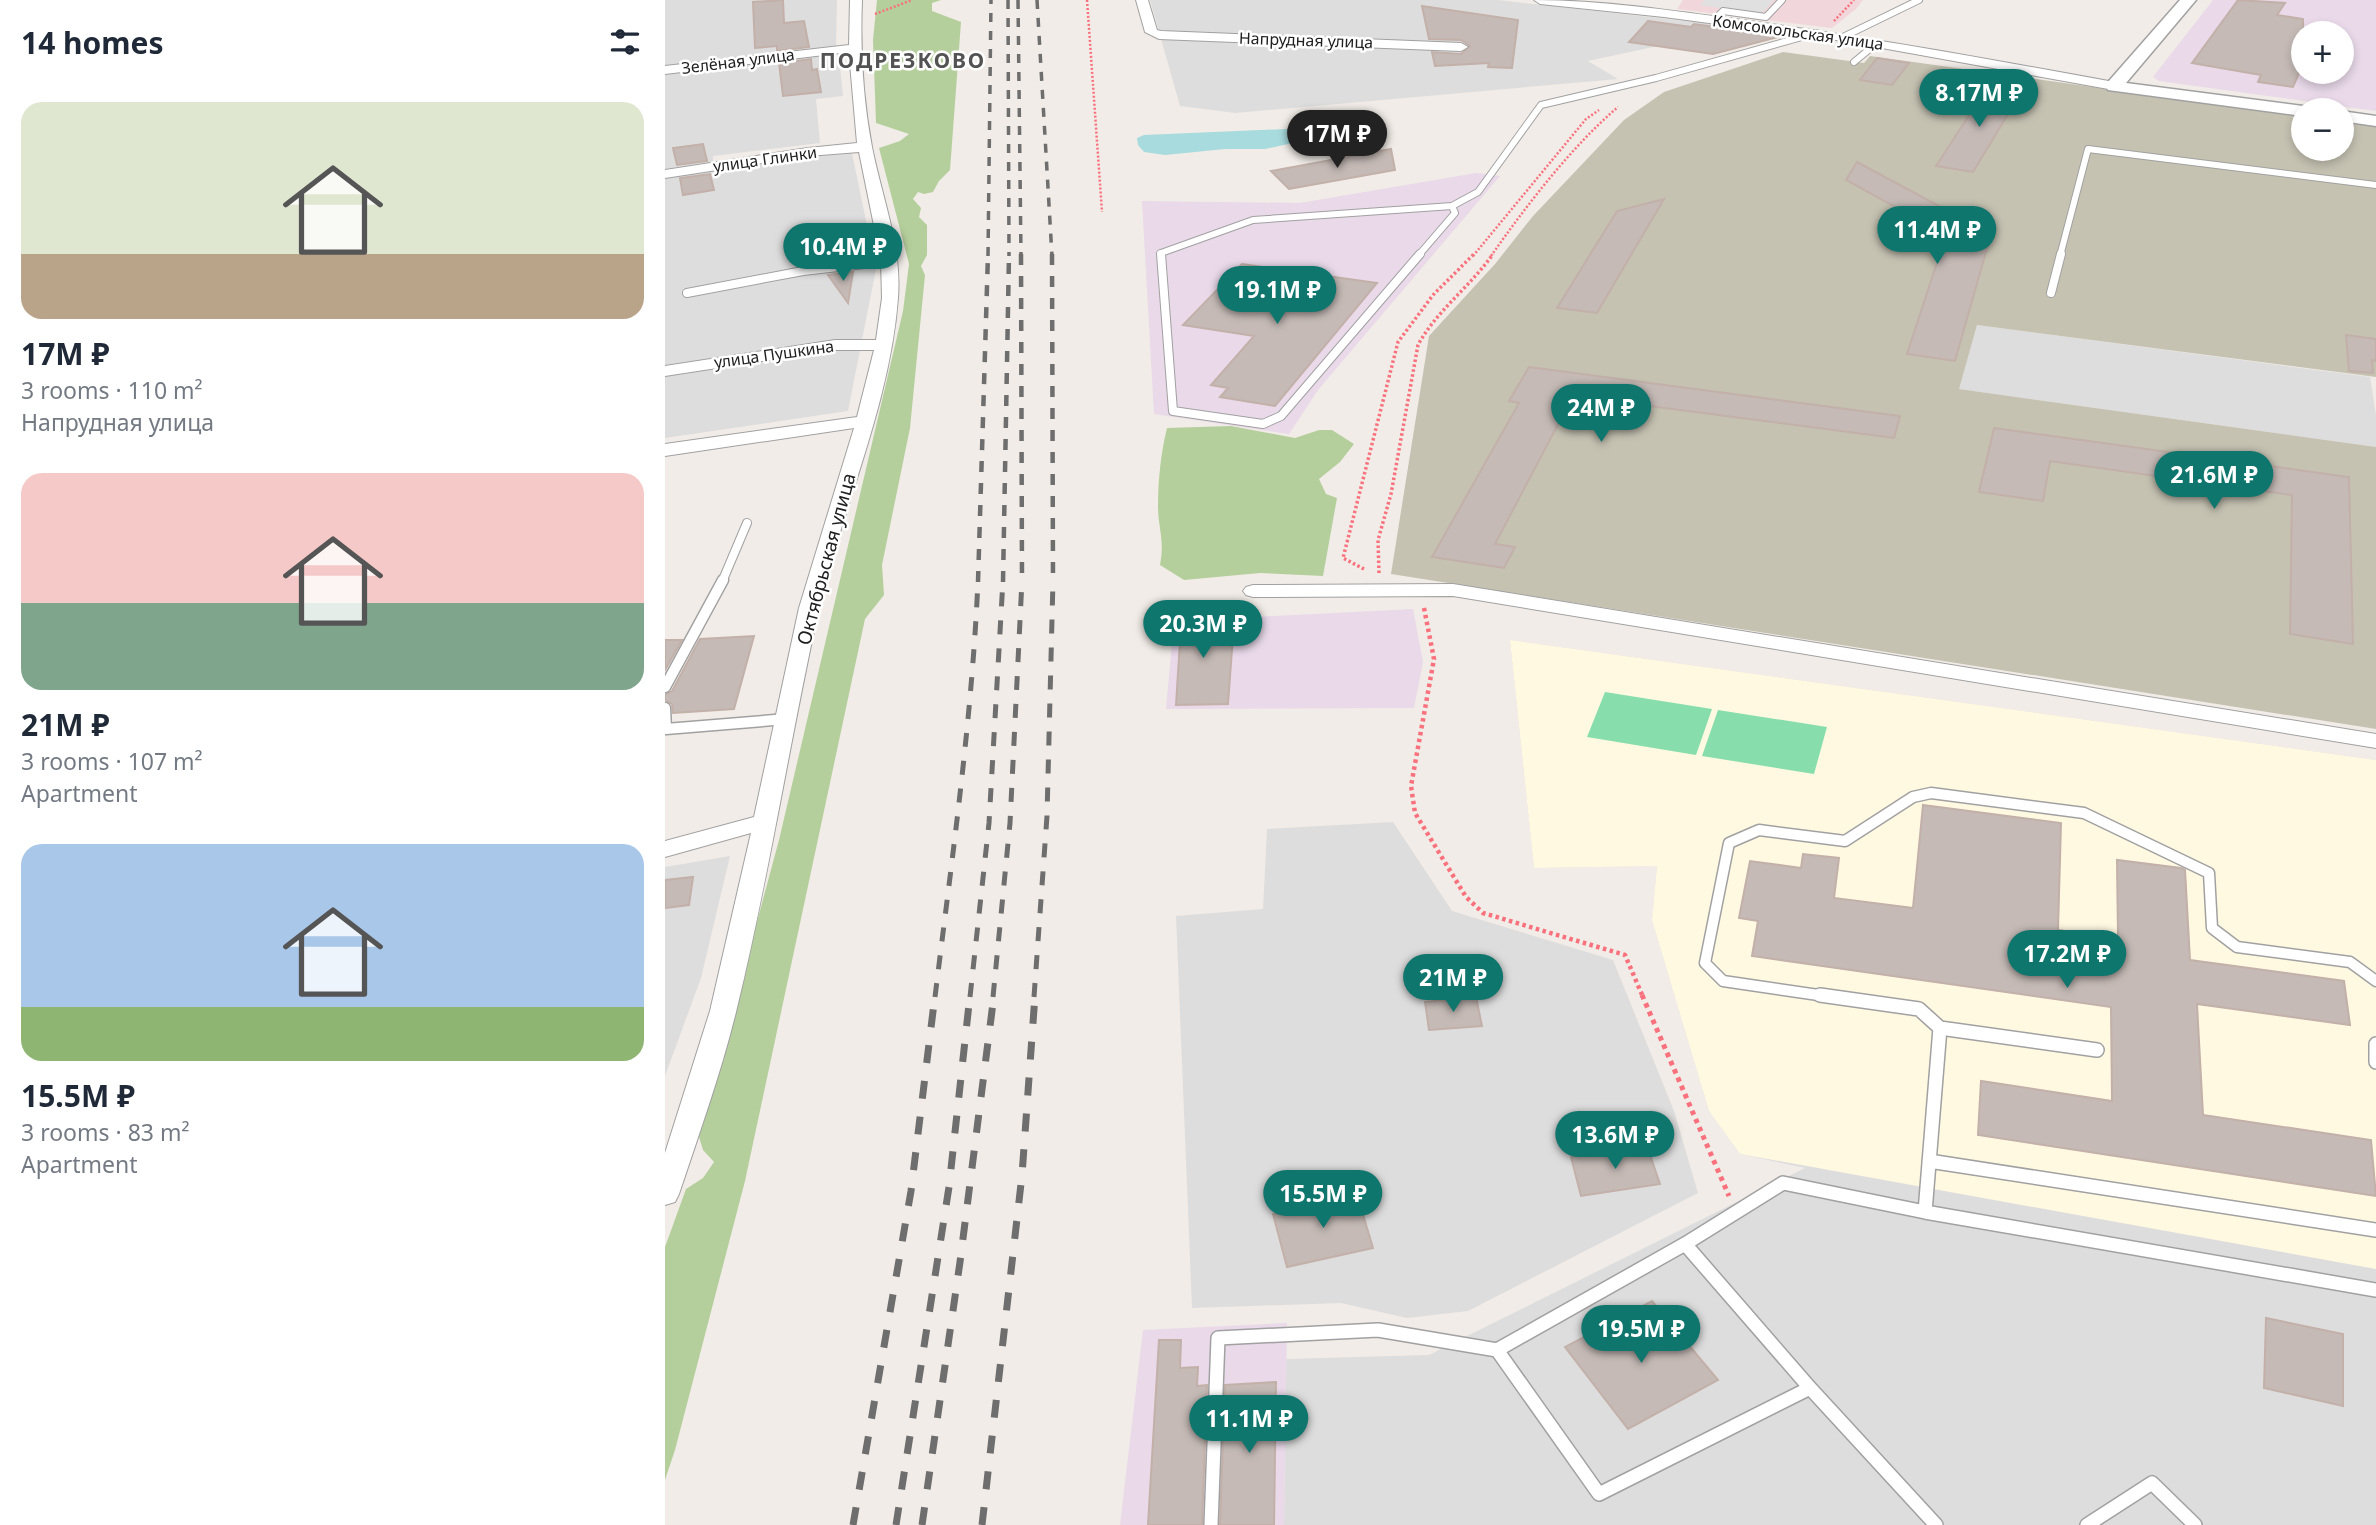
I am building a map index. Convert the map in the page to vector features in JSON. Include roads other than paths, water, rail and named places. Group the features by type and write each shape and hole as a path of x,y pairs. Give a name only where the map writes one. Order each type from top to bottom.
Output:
{"street":[{"name":"Октябрьская улица","path":"665,1194 722,1014 767,821 809,604 865,421 883,345 890,299 891,261 865,147 853,48 856,0"},
{"name":"Напрудная улица","path":"1142,0 1151,32 1159,35 1461,47"},
{"name":"Комсомольская улица","path":"1540,0 1816,33 2114,86 2291,109"},
{"path":"1664,13 1674,0"},
{"path":"2114,86 2188,0"},
{"name":"Зелёная улица","path":"665,70 853,48"},
{"path":"2354,118 2376,121"},
{"name":"улица Глинки","path":"665,174 808,152 865,147"},
{"name":"улица Пушкина","path":"665,371 835,345 883,345"},
{"path":"665,450 865,421"},
{"path":"1253,591 1453,590 2376,741"},
{"path":"665,849 767,821"}],"lane":[{"path":"1715,19 1723,11 1766,17 1782,0"},
{"path":"1843,37 1919,0"},
{"path":"1452,206 1455,213 1281,416 1263,424 1173,411 1161,253 1253,220 1452,206 1478,192 1541,105 1656,78 1816,33"},
{"path":"1854,62 1877,43"},
{"path":"2051,293 2088,149 2376,184"},
{"path":"687,293 803,271 891,261"},
{"path":"665,687 731,564 747,523"},
{"path":"665,708 666,729 787,719"},
{"path":"2097,1051 1940,1028 1919,1009 1723,981 1705,963 1729,843 1759,830 1845,841 1913,797 1931,793 2084,813 2209,873 2212,928 2237,947 2350,962 2376,981"},
{"path":"1925,1213 1940,1028"},
{"path":"2376,1044 2376,1062"},
{"path":"1929,1161 2376,1230"},
{"path":"1211,1525 1218,1338 1378,1330 1497,1350 1685,1244 1783,1183 1925,1213 2376,1290"},
{"path":"1685,1244 1810,1388 1936,1525"},
{"path":"1497,1350 1599,1494 1810,1388"},
{"path":"2087,1525 2152,1483 2195,1525"}],"water":[{"path":"1309,128 1311,139 1265,149 1225,149 1165,155 1144,152 1138,145 1137,138 1144,135"}],"railway":[{"path":"988,256 991,0"},
{"path":"1008,0 1009,254"},
{"path":"1018,0 1021,256"},
{"path":"1037,0 1052,256"},
{"path":"978,582 988,254"},
{"path":"1003,582 1009,254"},
{"path":"1021,254 1022,580"},
{"path":"1052,254 1053,580"},
{"path":"935,997 966,736 978,580"},
{"path":"970,997 989,823 1003,580"},
{"path":"993,997 1010,823 1022,580"},
{"path":"1034,997 1047,816 1053,580"},
{"path":"853,1525 911,1191 935,995"},
{"path":"896,1525 949,1187 970,995"},
{"path":"922,1525 960,1262 994,995"},
{"path":"982,1525 1022,1175 1035,995"}],"district":[{"name":"ПОДРЕЗКОВО","path":"903,60"}]}
